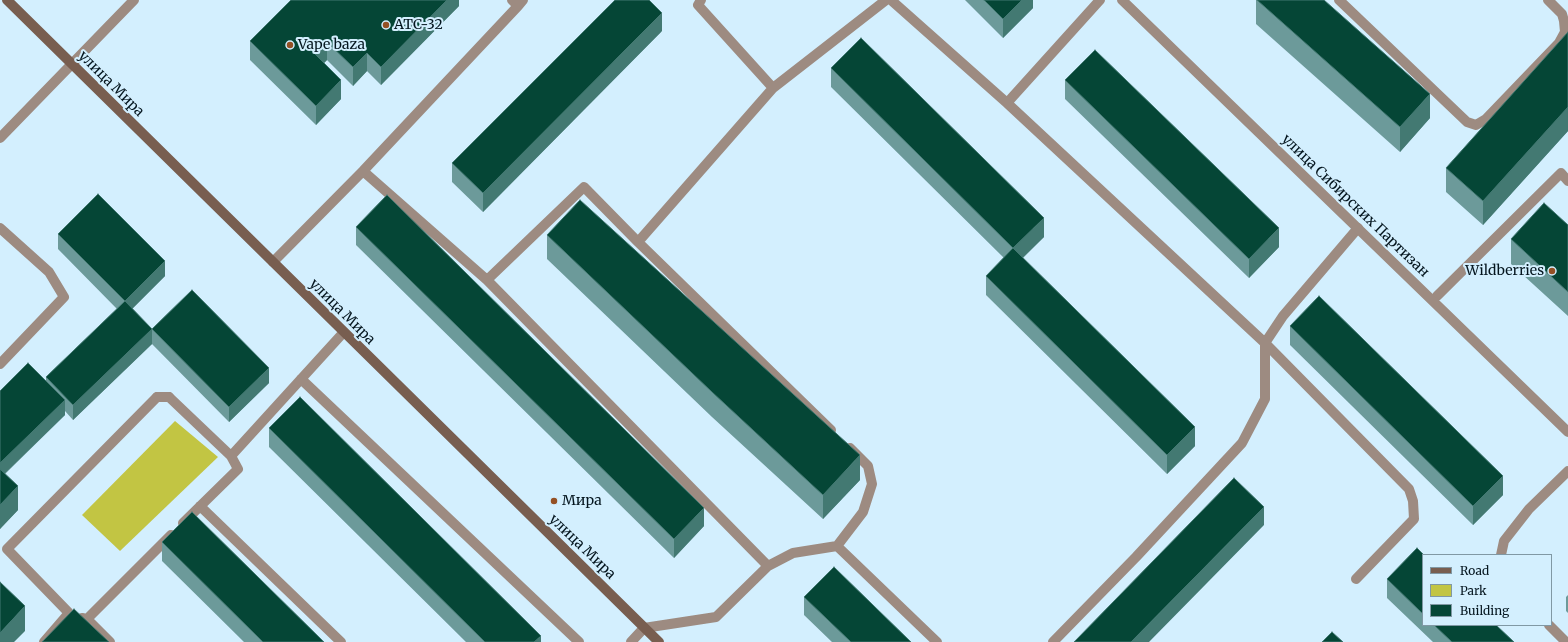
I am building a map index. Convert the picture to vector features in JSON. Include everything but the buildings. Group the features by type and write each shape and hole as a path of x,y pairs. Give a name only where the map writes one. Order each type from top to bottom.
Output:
{"main road":[{"name":"улица Мира","path":"7,0 343,333 659,642"}],"street":[{"path":"0,138 134,0"},
{"path":"701,0 698,4 773,88"},
{"path":"638,242 773,88 886,0"},
{"path":"891,0 1007,103 1266,344 1409,489 1413,501 1414,519 1356,580"},
{"path":"1007,103 1100,0"},
{"name":"улица Сибирских Партизан","path":"1122,0 1568,432"},
{"path":"1339,0 1467,122 1476,125 1486,119 1559,43 1564,32 1566,14 1548,0"},
{"path":"273,262 364,172 518,2"},
{"path":"364,172 487,280 768,566"},
{"path":"1437,296 1561,173 1568,181"},
{"path":"487,280 584,187 638,242 868,466 872,484 863,512 837,546 793,553 768,566 716,616 644,628 631,642"},
{"path":"0,228 49,272 64,298 0,364"},
{"path":"1053,642 1136,557 1242,443 1266,399 1266,344 1283,316 1358,228"},
{"path":"231,456 343,333"},
{"path":"301,379 579,642"},
{"path":"87,619 238,469 231,456 169,397 157,397 7,549 69,613 87,619 110,642"},
{"path":"1501,554 1504,541 1529,509 1568,471"},
{"path":"200,506 341,642"},
{"path":"837,546 937,642"},
{"path":"44,642 69,613"},
{"path":"1550,626 1566,642"}],"green space":[{"path":"175,421 218,457 120,551 82,515"}],"place":[{"name":"АТС-32","path":"386,25"},
{"name":"Vape baza","path":"290,45"},
{"name":"Wildberries","path":"1552,271"},
{"name":"Мира","path":"554,501"}]}
